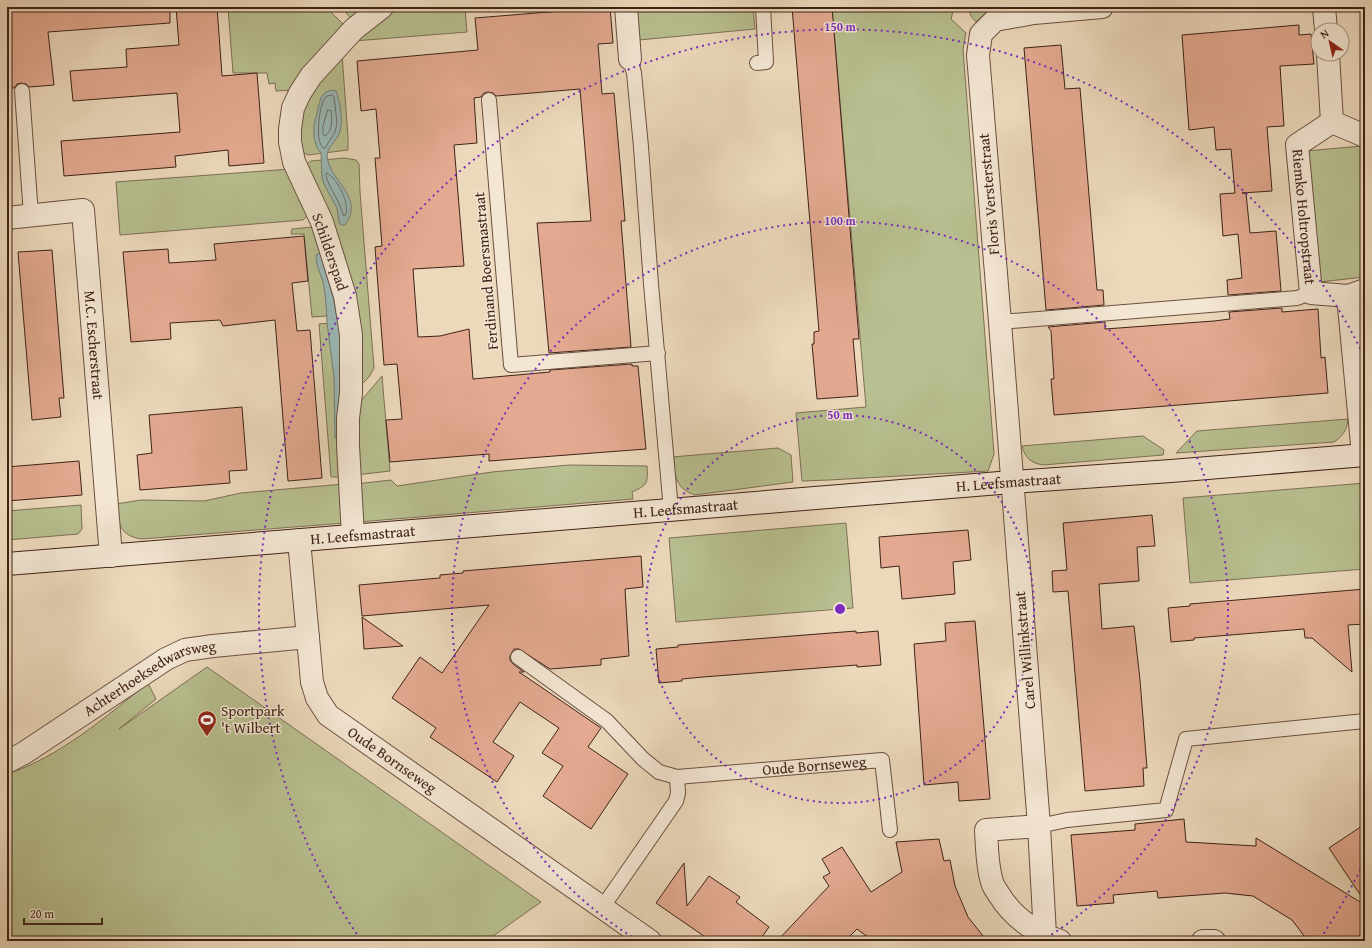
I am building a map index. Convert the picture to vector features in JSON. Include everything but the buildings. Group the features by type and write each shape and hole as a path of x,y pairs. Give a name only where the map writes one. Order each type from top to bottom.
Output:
{"street":[{"name":"Schilderspad","path":"353,536 348,446 348,418 351,393 351,335 345,296 322,222 294,162 290,142 290,129 293,108 300,93 311,76 354,29 382,7"},
{"path":"626,7 630,59"},
{"name":"Floris Versterstraat","path":"1012,482 978,55 981,34 995,20 1034,13 1102,7"},
{"path":"1324,7 1325,22"},
{"path":"1328,62 1332,122 1365,136"},
{"name":"Riemko Holtropstraat","path":"1332,122 1297,145 1311,293 1356,293 1364,455"},
{"name":"M.C. Escherstraat","path":"7,218 83,210 112,556"},
{"name":"H. Leefsmastraat","path":"7,564 1012,482 1364,455"},
{"name":"Carel Willinkstraat","path":"1012,482 1038,822 1052,938"},
{"name":"Oude Bornseweg","path":"299,540 312,682 317,698 328,715 650,941"},
{"name":"Achterhoeksedwarsweg","path":"7,762 24,753 166,659 185,650 308,637"},
{"path":"1038,822 986,830 988,858 992,883 1001,899 1015,916 1030,927 1052,938"},
{"path":"1203,941 1214,941"}],"lane":[{"path":"757,62 766,62 763,7"},
{"path":"630,59 634,73 671,510"},
{"path":"22,91 31,215"},
{"name":"Ferdinand Boersmastraat","path":"488,100 511,365 658,353"},
{"path":"1000,322 1297,298 1311,293"},
{"name":"Oude Bornseweg","path":"518,657 607,722 643,759 659,772 677,777 882,760 890,830"},
{"path":"1038,822 1166,810 1186,739 1365,721"},
{"path":"602,908 676,801 678,793 677,777"}],"green space":[{"path":"228,7 326,7 347,28 295,90 276,91 275,83 269,84 267,73 233,73"},
{"path":"341,7 372,7 353,21"},
{"path":"394,7 479,7 465,8 467,32 354,41 375,21"},
{"path":"634,7 753,7 755,29 639,40"},
{"path":"832,7 954,7 951,19 966,33 963,49 994,454 988,471 802,481 796,413 866,407"},
{"path":"968,7 996,7 987,12 976,22 971,16"},
{"path":"342,54 348,150 308,155 299,150 298,120 305,95"},
{"path":"1361,146 1365,184 1365,277 1319,282 1306,151"},
{"path":"344,158 356,160 359,164 374,368 369,377 361,385 307,164 311,161"},
{"path":"291,169 310,213 303,220 120,235 116,182"},
{"path":"312,227 340,315 312,317 304,234 291,234 292,229"},
{"path":"343,322 343,477 331,477 319,324"},
{"path":"382,376 390,471 356,475 360,402"},
{"path":"1348,419 1344,432 1334,442 1176,453 1197,431"},
{"path":"1143,436 1164,450 1163,455 1043,465 1035,463 1029,459 1022,446"},
{"path":"778,448 791,455 793,482 695,495 683,489 675,475 672,457"},
{"path":"569,465 647,466 647,480 644,485 632,492 633,499 359,522 356,484 391,480 397,486 492,472"},
{"path":"1365,483 1365,569 1190,583 1183,498"},
{"path":"344,484 345,523 141,539 128,535 121,528 116,504 141,500 204,501 241,493"},
{"path":"81,505 82,529 78,534 7,540 7,511"},
{"path":"846,523 853,608 676,622 669,538"},
{"name":"Sportpark 't Wilbert","path":"207,667 541,902 486,941 7,941 7,774 45,758 63,747 99,722 148,683 156,699 119,729"}],"water":[{"path":"332,90 336,91 340,106 341,124 339,134 328,150 327,157 331,169 350,199 350,215 345,225 341,225 339,222 337,208 324,184 322,177 321,153 317,148 314,137 314,125 321,97 326,92"},
{"path":"320,253 333,297 341,339 343,359 337,438 335,438 334,377 325,296 323,282 316,259 316,255"}],"place":[{"name":"Sportpark 't Wilbert","path":"207,737"}]}
